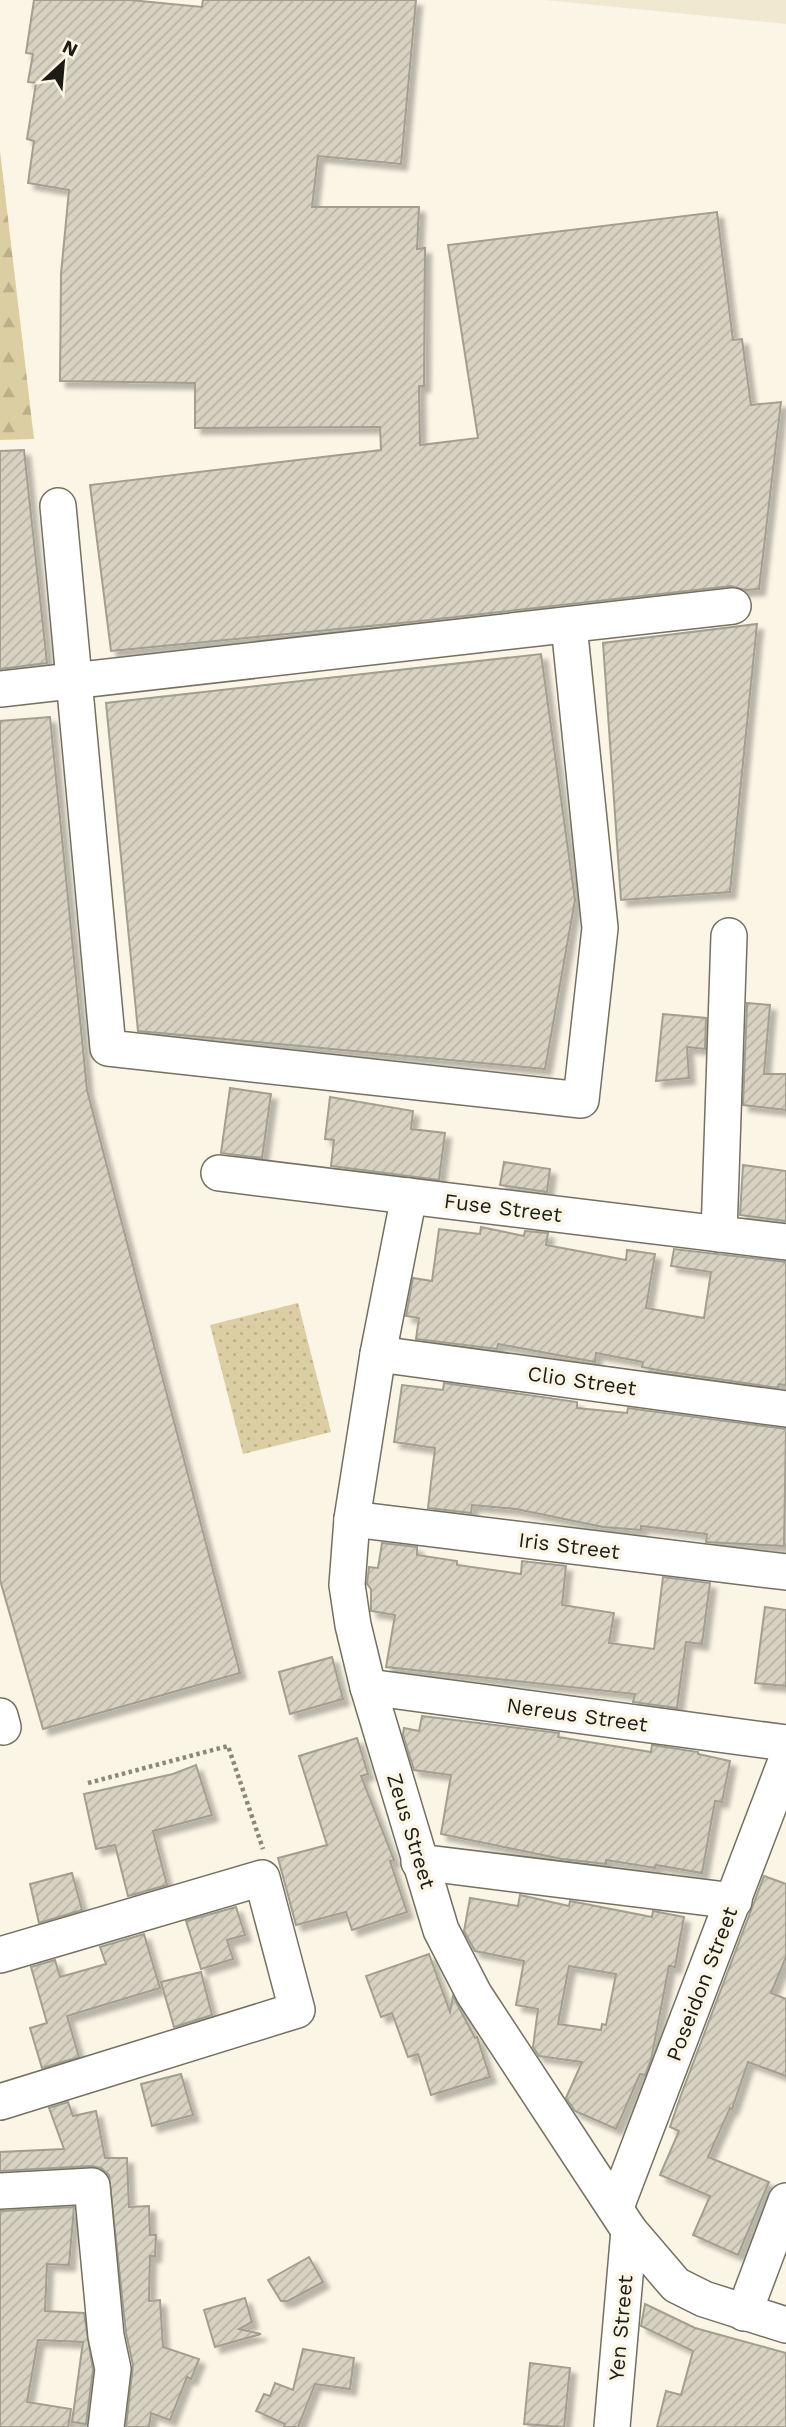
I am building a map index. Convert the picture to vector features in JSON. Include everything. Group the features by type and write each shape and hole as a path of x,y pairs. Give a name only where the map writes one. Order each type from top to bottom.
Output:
{"street":[{"path":"58,506 108,1048 581,1100 600,928 569,625"},
{"path":"0,689 733,607"},
{"path":"719,1234 729,936"},
{"name":"Fuse Street","path":"219,1173 786,1242"},
{"name":"Zeus Street","path":"409,1196 378,1354 352,1519 347,1585 353,1625 368,1687 441,1930 474,1994 622,2218 676,2285 704,2299 786,2325"},
{"name":"Clio Street","path":"378,1354 786,1409"},
{"name":"Iris Street","path":"352,1519 786,1572"},
{"name":"Nereus Street","path":"368,1687 786,1744"},
{"name":"Poseidon Street","path":"622,2218 786,1761"},
{"path":"419,1862 734,1901"},
{"path":"0,1955 262,1878 297,2010 0,2102"},
{"path":"0,2191 92,2186 106,2336 113,2369 106,2427"},
{"path":"744,2313 786,2201"},
{"name":"Yen Street","path":"612,2427 622,2218"}],"path":[{"path":"88,1783 229,1746 267,1863 262,1878"}],"shaded area":[{"path":"545,0 786,0 786,24"}],"green space":[{"path":"0,151 34,439 0,440"},
{"path":"298,1303 331,1432 243,1454 210,1325"}],"building":[{"path":"34,0 130,0 202,7 203,0 416,0 401,164 318,156 312,207 419,207 417,249 425,248 424,386 419,386 420,445 478,438 448,245 717,212 733,340 742,339 751,405 781,402 759,589 745,590 731,586 411,622 111,651 90,485 381,450 380,427 195,428 195,383 60,381 61,274 69,190 28,183 34,141 27,139 36,83 28,82 33,54 26,53"},
{"path":"24,450 47,663 0,669 0,451"},
{"path":"757,624 730,892 621,900 603,643"},
{"path":"541,654 575,900 545,1069 138,1031 106,703"},
{"path":"50,717 87,1090 240,1673 43,1729 0,1580 0,721"},
{"path":"747,1003 770,1005 764,1074 786,1074 786,1110 743,1105"},
{"path":"663,1014 706,1018 705,1049 687,1047 689,1078 656,1081"},
{"path":"230,1088 271,1094 262,1158 221,1153"},
{"path":"330,1097 413,1111 411,1129 445,1133 439,1180 331,1166 334,1140 325,1139"},
{"path":"504,1162 550,1169 547,1192 500,1185"},
{"path":"743,1165 786,1171 786,1221 740,1215"},
{"path":"481,1227 524,1236 525,1231 548,1233 546,1245 626,1260 627,1250 655,1254 646,1308 704,1318 711,1272 671,1266 674,1249 786,1262 786,1385 779,1384 778,1388 663,1371 642,1367 643,1362 596,1353 595,1362 498,1344 497,1349 416,1339 419,1318 406,1316 413,1278 432,1281 439,1229 480,1234"},
{"path":"444,1383 577,1402 577,1408 627,1413 628,1408 786,1429 784,1546 706,1542 707,1534 641,1526 641,1530 603,1527 516,1509 472,1505 471,1513 428,1508 435,1448 394,1442 402,1385 443,1390"},
{"path":"382,1543 417,1547 417,1555 457,1561 457,1565 521,1574 522,1561 566,1566 562,1605 614,1613 609,1643 654,1649 663,1577 710,1583 702,1644 686,1642 677,1708 633,1702 635,1694 386,1667 395,1615 371,1611 371,1589 367,1584 369,1567 378,1568"},
{"path":"765,1607 786,1610 786,1686 755,1683"},
{"path":"332,1657 343,1699 290,1714 279,1672"},
{"path":"422,1716 559,1733 558,1737 651,1752 652,1745 698,1752 730,1761 722,1802 715,1801 702,1873 606,1860 606,1864 562,1859 441,1834 451,1775 414,1770 403,1735 404,1728 419,1731"},
{"path":"357,1738 368,1774 361,1776 394,1860 390,1861 407,1912 352,1930 346,1912 296,1925 278,1858 327,1845 299,1756"},
{"path":"196,1765 212,1815 153,1831 167,1885 128,1896 115,1845 96,1849 84,1794 173,1774"},
{"path":"72,1873 82,1910 39,1923 30,1884"},
{"path":"764,1876 786,1884 786,1957 771,1993 786,1999 786,2076 748,2062 732,2109 730,2108 708,2157 769,2182 738,2255 693,2235 710,2196 660,2175 679,2131 670,2127 681,2095"},
{"path":"520,1895 569,1906 570,1901 652,1917 653,1911 684,1917 675,1967 669,1966 651,2060 645,2075 640,2074 616,2129 575,2111 566,2098 582,2062 539,2056 533,2047 538,2009 516,2005 524,1961 475,1951 464,1931 470,1898 518,1906","holes":["569,1966 616,1974 606,2025 602,2024 601,2030 558,2024"]},
{"path":"236,1907 245,1935 227,1940 233,1959 201,1969 186,1921"},
{"path":"144,1934 160,1988 67,2016 79,2057 42,2068 30,2028 47,2023 31,1967 55,1960 60,1977 106,1964 100,1947"},
{"path":"429,1954 450,2012 453,1996 475,2038 477,2037 490,2077 431,2095 418,2054 408,2057 392,2013 381,2017 366,1976"},
{"path":"201,1972 212,2015 174,2027 161,1982"},
{"path":"181,2074 193,2115 152,2126 141,2084"},
{"path":"68,2102 73,2116 96,2111 105,2158 127,2158 129,2207 149,2206 150,2235 156,2235 155,2256 150,2256 149,2301 160,2300 163,2347 199,2359 191,2379 187,2377 170,2420 151,2413 149,2427 126,2427 133,2365 126,2333 109,2175 101,2168 91,2166 0,2171 0,2152 64,2149 49,2108"},
{"path":"74,2207 69,2265 47,2264 45,2311 84,2313 93,2370 86,2424 72,2422 83,2342 38,2340 27,2402 71,2409 68,2427 0,2427 0,2211"},
{"path":"309,2257 323,2282 288,2301 281,2301 268,2280"},
{"path":"245,2298 252,2322 239,2329 261,2334 215,2347 204,2310"},
{"path":"645,2304 695,2328 786,2353 786,2427 657,2427 666,2391 681,2395 693,2351 641,2326"},
{"path":"303,2349 354,2358 350,2389 315,2384 298,2427 284,2427 285,2424 256,2411 264,2394 270,2396 275,2383 293,2390"},
{"path":"530,2363 570,2368 564,2427 524,2424"}]}
